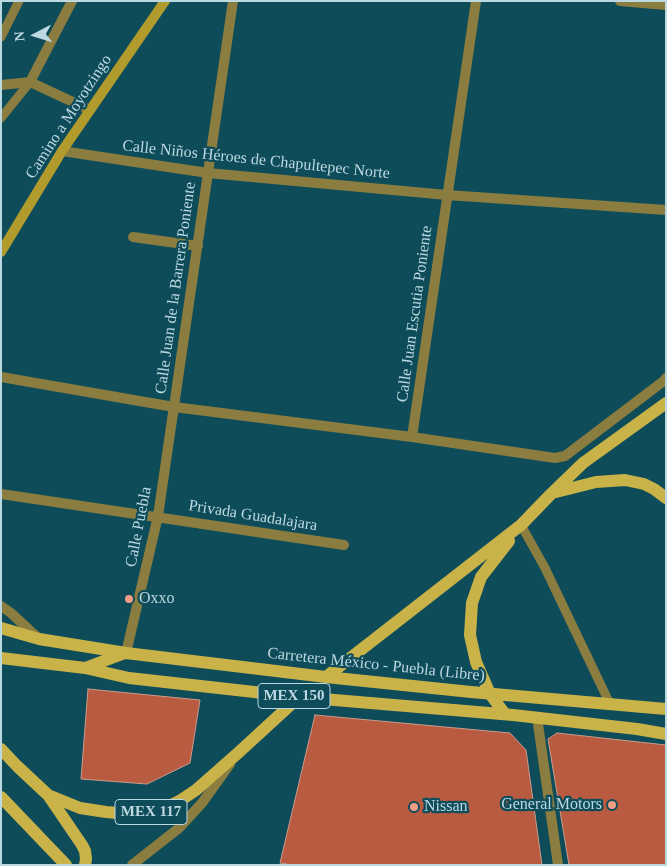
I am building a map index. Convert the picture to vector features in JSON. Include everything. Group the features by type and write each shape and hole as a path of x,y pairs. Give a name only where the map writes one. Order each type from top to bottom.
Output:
{"main road":[{"name":"Camino a Moyotzingo","path":"1,252 62,151 165,1"},
{"path":"505,714 490,694 476,662 470,635 472,603 481,577 521,525 583,463 666,402"},
{"path":"551,494 596,482 625,480 644,484 666,498"},
{"path":"326,677 521,525"},
{"path":"1,628 39,639 126,653"},
{"name":"Carretera México - Puebla (Libre)","path":"85,668 126,653 326,677 490,694 666,709"},
{"name":"Carretera México - Puebla (Libre)","path":"1,658 85,668 129,678 299,697 537,717 663,732"},
{"name":"MEX 117","path":"1,749 48,795 80,808 129,814 148,813 165,808 196,790 299,697"},
{"path":"48,795 82,845 85,851 85,865"},
{"path":"1,797 66,865"}],"street":[{"path":"30,82 72,1"},
{"name":"Calle Juan de la Barrera Poniente","path":"174,407 233,1"},
{"name":"Calle Juan Escutia Poniente","path":"412,437 476,1"},
{"path":"620,1 666,5"},
{"path":"1,85 30,82 90,110"},
{"name":"Calle Niños Héroes de Chapultepec Norte","path":"62,151 208,173 447,196 666,210"},
{"path":"134,237 198,246"},
{"path":"1,377 174,407 560,458 665,379"},
{"name":"Calle Puebla","path":"126,653 158,516 174,407"},
{"name":"Privada Guadalajara","path":"1,494 344,545"},
{"path":"1,606 11,612 39,639"},
{"path":"537,717 558,865"},
{"path":"132,865 179,828 202,803 238,753"}],"lane":[{"path":"1,37 19,1"},
{"path":"1,118 30,82"},
{"path":"521,525 545,568 610,704"}],"building":[{"path":"88,689 200,700 190,763 147,784 81,779"},
{"name":"Nissan","path":"315,715 510,733 526,750 542,865 293,865 280,863"},
{"name":"General Motors","path":"557,733 666,745 666,865 569,865 548,739"}],"place":[{"name":"Oxxo","path":"129,599"},
{"name":"General Motors","path":"612,805"},
{"name":"Nissan","path":"414,807"}]}
